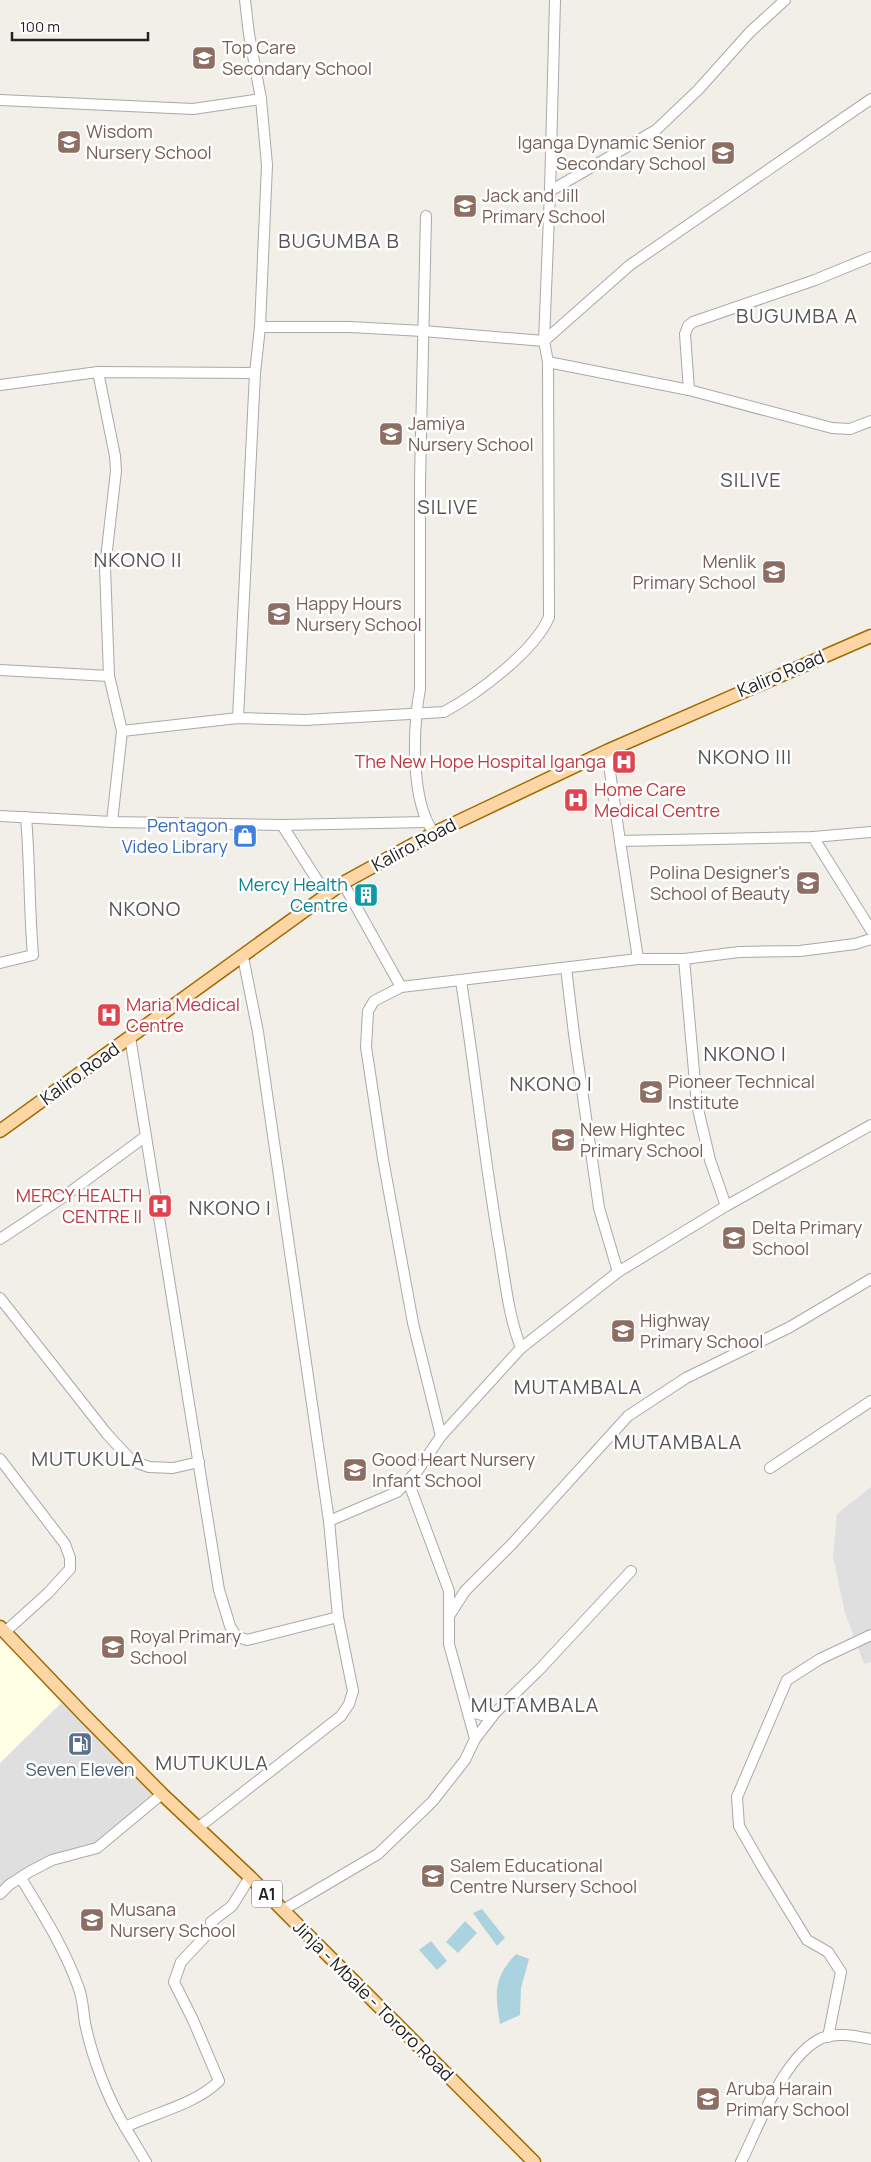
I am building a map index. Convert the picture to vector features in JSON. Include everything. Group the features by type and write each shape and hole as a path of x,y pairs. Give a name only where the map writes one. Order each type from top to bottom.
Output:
{"main road":[{"name":"Kaliro Road","path":"0,1131 243,957 326,894 343,884 434,833 607,751 871,636"},
{"name":"Jinja - Mbale - Tororo Road","path":"2,1630 162,1794 250,1876 534,2162"}],"street":[{"path":"238,718 255,373 260,327 266,165 261,99 249,34 246,0"},
{"path":"122,731 238,718 304,720 444,712 462,702 528,649 544,630 550,617 548,362 544,341 555,0"},
{"path":"550,191 656,130 698,90 750,32 785,0"},
{"path":"0,100 193,109 261,99"},
{"path":"260,327 350,327 544,341 630,264 871,99"},
{"path":"426,216 420,480 421,671 415,715 416,768 426,822 434,833"},
{"path":"689,390 685,334 688,326 693,322 815,280 871,257"},
{"path":"548,362 689,390 832,428 850,429 871,421"},
{"path":"0,385 98,372 255,373"},
{"path":"98,372 115,456 116,471 105,567 109,676 122,731 112,822"},
{"path":"0,670 109,676"},
{"path":"607,751 638,959"},
{"path":"0,816 112,822 282,825 426,822"},
{"path":"0,963 33,955 29,914 29,851 26,817"},
{"path":"282,825 326,894"},
{"path":"620,841 813,837 871,832"},
{"path":"813,837 871,930"},
{"path":"343,884 401,987"},
{"path":"441,1436 411,1314 383,1159 366,1047 368,1011 374,1001 401,987 638,959 684,959 739,952 800,951 855,944 871,939"},
{"path":"199,1828 341,1716 349,1704 353,1691 338,1617 329,1521 258,1032 243,957"},
{"path":"684,959 687,1010 697,1105 710,1160 726,1206"},
{"path":"566,968 599,1208 618,1272"},
{"path":"461,981 475,1068 490,1193 512,1324 521,1348"},
{"path":"130,1037 219,1590 230,1626 236,1636 247,1640 338,1617"},
{"path":"329,1521 397,1492 418,1470 441,1436 521,1348 618,1272 726,1206 871,1126"},
{"path":"0,1239 62,1198 146,1136"},
{"path":"449,1616 465,1591 512,1544 628,1416 686,1378 790,1327 871,1279"},
{"path":"0,1298 107,1434 132,1462 149,1467 173,1468 198,1462"},
{"path":"770,1468 871,1401"},
{"path":"0,1459 65,1544 70,1558 70,1569 48,1593 2,1630"},
{"path":"408,1480 449,1591 449,1644 475,1739"},
{"path":"284,1910 378,1854 432,1802 465,1760 475,1739 492,1717 631,1571"},
{"path":"828,2037 841,1972 828,1952 806,1940 763,1868 739,1826 737,1796 787,1680 820,1659 871,1634"},
{"path":"467,1708 478,1714 492,1717"},
{"path":"0,1894 9,1885 52,1860 97,1848 162,1794"},
{"path":"125,2127 193,2099 210,2090 219,2081 193,2020 174,1982 181,1962 213,1928 211,1922 232,1906 250,1876"},
{"path":"21,1878 62,1946 79,1988 85,2024 104,2084 117,2113 146,2162"},
{"path":"741,2162 788,2068 804,2049 828,2037 840,2034 871,2038"}],"shaded area":[{"path":"871,1487 871,1662 864,1664 845,1613 833,1556 837,1514"},
{"path":"0,1637 61,1703 0,1763"},
{"path":"61,1703 155,1794 97,1844 75,1849 0,1891 0,1763"}],"water":[{"path":"482,1909 505,1938 497,1946 473,1913"},
{"path":"465,1921 477,1933 458,1953 446,1942"},
{"path":"431,1941 447,1961 437,1970 419,1950"},
{"path":"516,1954 529,1959 521,1988 520,2015 500,2024 497,2003 498,1986 503,1971"}],"place":[{"name":"Top Care Secondary School","path":"204,58"},
{"name":"Wisdom Nursery School","path":"69,142"},
{"name":"Iganga Dynamic Senior Secondary School","path":"723,153"},
{"name":"Jack and Jill Primary School","path":"465,206"},
{"name":"Jamiya Nursery School","path":"391,434"},
{"name":"Menlik Primary School","path":"774,572"},
{"name":"Happy Hours Nursery School","path":"279,614"},
{"name":"The New Hope Hospital Iganga","path":"624,762"},
{"name":"Home Care Medical Centre","path":"576,800"},
{"name":"Pentagon Video Library","path":"245,836"},
{"name":"Polina Designer's School of Beauty","path":"808,883"},
{"name":"Mercy Health Centre","path":"366,895"},
{"name":"Maria Medical Centre","path":"109,1015"},
{"name":"Pioneer Technical Institute","path":"651,1092"},
{"name":"New Hightec Primary School","path":"563,1140"},
{"name":"MERCY HEALTH CENTRE II","path":"160,1206"},
{"name":"Delta Primary School","path":"734,1238"},
{"name":"Highway Primary School","path":"623,1331"},
{"name":"Good Heart Nursery Infant School","path":"355,1470"},
{"name":"Royal Primary School","path":"113,1647"},
{"name":"Seven Eleven","path":"80,1744"},
{"name":"Salem Educational Centre Nursery School","path":"433,1876"},
{"name":"Musana Nursery School","path":"92,1920"},
{"name":"Aruba Harain Primary School","path":"708,2099"}],"district":[{"name":"BUGUMBA B","path":"339,241"},
{"name":"BUGUMBA A","path":"797,316"},
{"name":"SILIVE","path":"751,480"},
{"name":"SILIVE","path":"448,507"},
{"name":"NKONO II","path":"138,560"},
{"name":"NKONO III","path":"745,757"},
{"name":"NKONO","path":"145,909"},
{"name":"NKONO I","path":"745,1054"},
{"name":"NKONO I","path":"551,1084"},
{"name":"NKONO I","path":"230,1208"},
{"name":"MUTAMBALA","path":"578,1387"},
{"name":"MUTAMBALA","path":"678,1442"},
{"name":"MUTUKULA","path":"88,1459"},
{"name":"MUTAMBALA","path":"535,1705"},
{"name":"MUTUKULA","path":"212,1763"}]}
